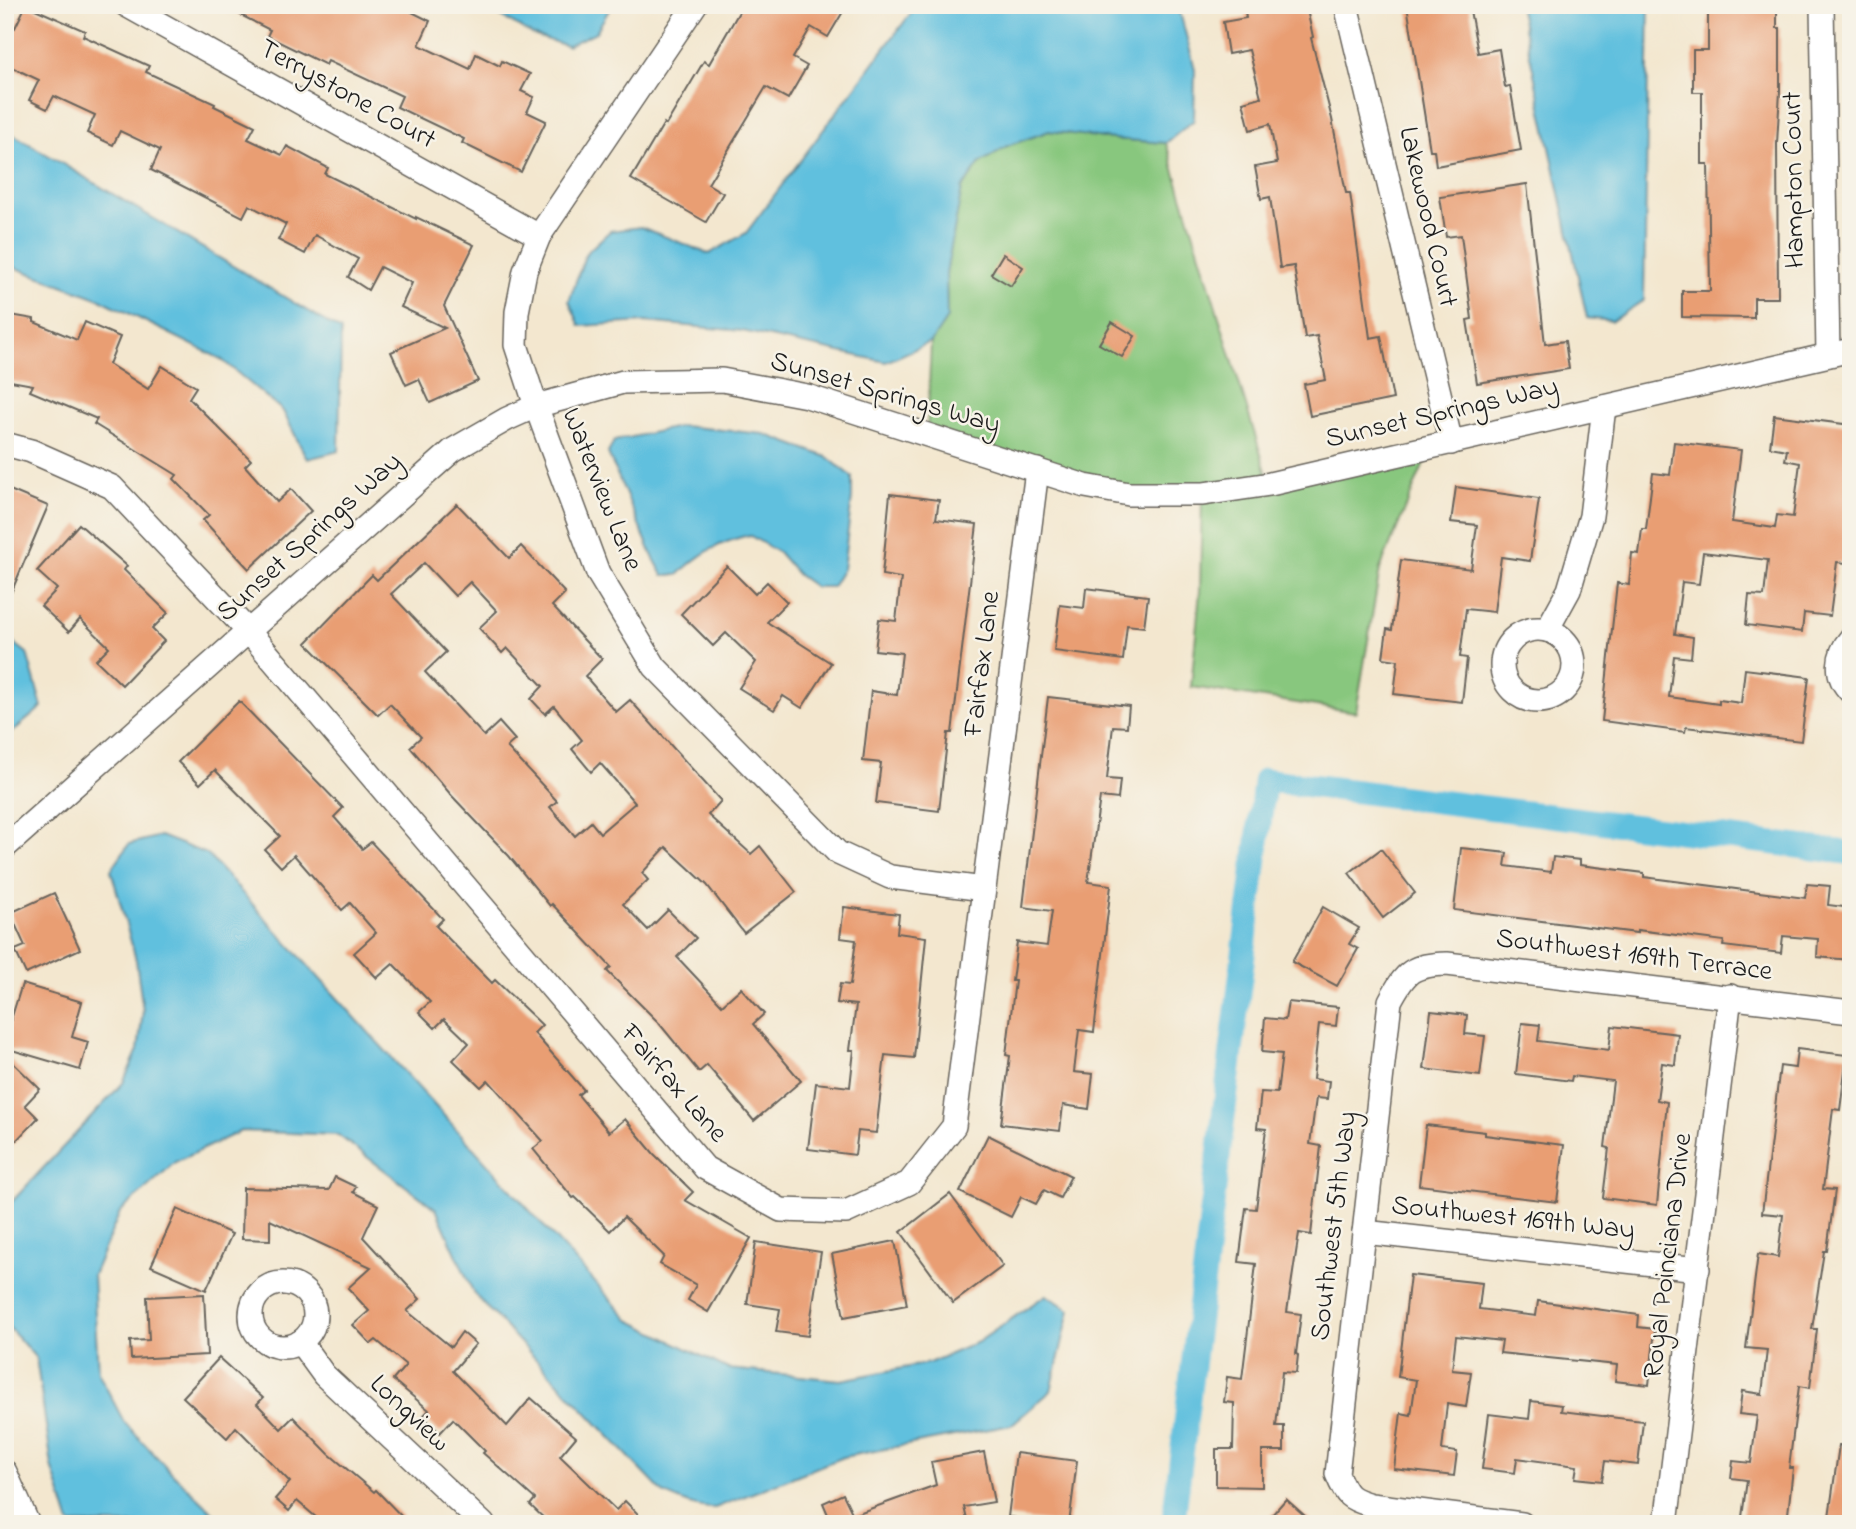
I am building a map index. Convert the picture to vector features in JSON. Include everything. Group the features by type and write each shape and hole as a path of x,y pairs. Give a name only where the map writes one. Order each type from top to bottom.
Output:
{"street":[{"name":"Terrystone Court","path":"126,5 538,236"},
{"name":"Waterview Lane","path":"695,5 538,236 525,271 517,313 516,345 598,573 654,667 838,853 890,877 984,889"},
{"name":"Lakewood Court","path":"1346,5 1451,443"},
{"name":"Hampton Court","path":"1822,5 1840,352"},
{"name":"Sunset Springs Way","path":"5,847 453,450 536,406 623,382 722,380 807,396 1086,486 1129,494 1203,494 1270,484 1840,352"},
{"path":"1547,630 1569,590 1591,516 1604,407"},
{"name":"Fairfax Lane","path":"5,444 31,450 112,487 249,632 705,1168 781,1210 846,1212 909,1183 954,1126 1037,470"},
{"path":"1851,638 1840,656 1839,667 1841,678 1851,692"},
{"name":"Southwest 169th Terrace","path":"1410,970 1429,964 1447,964 1851,1012"},
{"name":"Southwest 5th Way","path":"1410,970 1390,1001 1337,1475 1344,1493 1355,1501 1522,1524"},
{"name":"Royal Poinciana Drive","path":"1666,1524 1730,996"},
{"name":"Southwest 169th Way","path":"1364,1232 1698,1269"},
{"name":"Longview","path":"300,1342 324,1375 483,1524"},
{"path":"5,1472 28,1524"}],"green space":[{"path":"1049,131 1166,143 1270,484 1431,447 1380,569 1356,712 1191,687 1200,591 1202,494 1129,494 927,433 931,342 947,318 946,273 962,188 980,163 1007,146"}],"water":[{"path":"481,5 612,5 596,32 567,46 533,35"},
{"path":"917,5 1178,5 1195,69 1194,120 1166,143 1049,131 1007,146 980,163 962,188 946,273 947,318 931,342 886,362 742,331 645,322 580,326 569,301 586,253 610,231 641,227 709,254 746,233"},
{"path":"1519,5 1649,5 1644,300 1612,321 1587,318"},
{"path":"5,134 16,136 341,331 339,451 307,459 283,411 221,359 100,299 5,264"},
{"path":"682,426 764,434 827,457 852,477 843,569 832,587 815,587 798,575 779,553 749,535 711,549 678,575 663,575 608,453 614,441"},
{"path":"5,636 27,653 42,707 5,738"},
{"path":"160,836 207,854 629,1320 728,1369 841,1380 929,1363 978,1342 1046,1295 1070,1310 1051,1391 1011,1425 843,1457 715,1508 688,1504 663,1493 474,1294 436,1209 338,1135 241,1131 175,1162 120,1212 93,1275 98,1372 124,1422 225,1524 70,1524 52,1466 36,1358 5,1323 5,1209 123,1083 138,1050 143,1011 136,960 111,870 129,844"}],"building":[{"path":"26,5 85,31 83,36 149,66 146,72 255,126 248,139 282,155 287,146 328,168 325,174 474,245 444,306 478,381 430,403 419,379 406,385 391,352 445,328 401,307 412,283 380,267 368,290 348,277 358,259 315,235 305,254 278,240 286,224 249,205 243,217 151,170 160,150 120,131 113,145 87,133 95,115 54,96 47,109 29,100 39,80 5,64 5,23 15,28"},
{"path":"221,5 398,5 430,21 419,45 470,69 476,54 500,66 502,61 530,74 521,91 534,97 527,112 546,121 521,172 462,143 464,139 397,107 402,96 328,61 326,65 267,36 270,30"},
{"path":"743,5 847,5 828,37 811,27 793,58 807,66 788,99 766,87 708,184 723,193 706,222 631,179 704,61 709,64"},
{"path":"1244,5 1306,5 1346,193 1350,193 1370,338 1381,336 1393,399 1310,416 1304,384 1326,380 1317,336 1305,338 1294,266 1280,268 1270,197 1261,199 1255,167 1277,163 1270,124 1250,130 1243,102 1261,97 1249,50 1228,54 1223,22 1246,18"},
{"path":"1407,5 1469,5 1478,53 1499,49 1505,87 1510,86 1521,150 1436,166 1434,150 1430,150"},
{"path":"1708,5 1777,5 1777,28 1780,28 1777,144 1778,298 1754,298 1754,318 1682,317 1682,291 1710,291 1708,164 1702,164 1702,92 1693,92 1693,50 1708,50"},
{"path":"1527,184 1545,344 1565,341 1569,369 1477,383 1467,320 1472,319 1461,235 1446,237 1440,197"},
{"path":"1003,254 1023,267 1011,286 991,274"},
{"path":"5,314 34,319 34,322 77,340 85,322 120,337 109,364 148,389 162,366 196,387 189,398 251,460 245,466 277,502 291,489 311,511 249,569 203,520 209,515 174,479 177,475 94,424 97,419 30,391 33,385 5,380"},
{"path":"1112,322 1135,336 1122,357 1099,344"},
{"path":"1774,415 1851,425 1851,520 1846,563 1837,562 1830,616 1804,613 1802,632 1746,625 1749,595 1764,596 1768,560 1703,552 1699,584 1682,582 1675,634 1693,637 1691,658 1674,656 1669,697 1719,704 1719,700 1741,703 1745,669 1809,677 1801,741 1686,727 1685,732 1602,721 1617,583 1629,585 1632,553 1639,554 1642,529 1646,529 1653,473 1670,475 1674,442 1741,450 1732,522 1775,528 1777,515 1793,517 1800,463 1785,460 1787,450 1770,447"},
{"path":"1456,487 1539,499 1530,561 1501,557 1494,612 1466,609 1460,657 1467,658 1462,702 1394,694 1398,660 1383,658 1387,629 1392,630 1401,560 1471,569 1477,525 1451,522"},
{"path":"5,488 48,506 5,607"},
{"path":"890,494 939,500 936,519 977,524 952,733 948,733 939,811 876,803 881,763 863,761 871,691 897,695 902,653 875,650 879,619 896,621 901,578 882,575"},
{"path":"457,504 509,558 521,546 565,593 552,606 602,659 585,676 616,712 630,700 721,801 708,815 751,854 760,846 796,892 744,933 707,885 666,847 642,873 648,880 623,904 648,930 668,910 696,938 677,957 722,1005 741,988 764,1014 753,1024 801,1081 754,1121 707,1065 699,1072 658,1022 607,971 611,967 552,904 550,906 509,856 452,796 410,747 421,737 390,704 378,715 306,643 372,575 377,580","holes":["424,563 455,596 470,582 497,611 479,628 502,653 507,648 543,686 531,699 545,714 554,706 582,740 572,749 591,772 600,763 635,803 600,833 591,822 575,836 550,807 557,801 507,747 515,740 499,722 484,736 425,672 446,652 391,594"]},
{"path":"79,524 127,566 124,570 168,613 152,629 164,641 122,685 96,660 109,647 80,619 69,632 41,606 57,589 37,571"},
{"path":"727,566 755,594 767,582 787,602 767,622 831,663 802,708 783,696 774,710 739,688 756,662 726,633 713,646 681,614"},
{"path":"1086,588 1148,596 1144,627 1127,625 1123,660 1054,651 1060,605 1084,608"},
{"path":"1048,697 1129,706 1127,727 1113,726 1107,779 1120,780 1118,799 1100,797 1088,882 1111,885 1094,1032 1079,1030 1074,1072 1093,1074 1089,1109 1063,1105 1060,1131 1001,1124 1010,1056 1006,1055 1017,942 1047,946 1052,911 1023,907"},
{"path":"239,701 343,808 334,817 362,849 371,842 443,919 436,926 492,983 495,980 542,1025 534,1033 584,1090 578,1095 609,1132 625,1119 654,1154 693,1192 685,1200 751,1238 708,1312 688,1300 696,1285 660,1264 664,1256 624,1217 610,1231 573,1198 533,1149 543,1141 488,1080 481,1087 453,1060 469,1043 444,1019 435,1028 419,1012 430,1002 393,964 377,978 354,953 376,933 350,903 342,910 294,855 281,867 265,850 280,836 215,770 200,784 178,762"},
{"path":"1461,848 1507,853 1505,866 1551,872 1553,857 1580,860 1580,865 1644,873 1644,877 1805,898 1807,884 1830,886 1828,905 1851,908 1851,960 1817,957 1818,939 1783,936 1781,953 1723,946 1724,941 1454,910"},
{"path":"1381,849 1415,893 1383,918 1349,873"},
{"path":"54,893 80,949 26,974 15,950 25,946 10,913"},
{"path":"844,907 899,914 897,933 926,937 914,1058 885,1055 876,1133 858,1131 855,1155 808,1149 816,1083 850,1087 854,1050 850,1050 856,1005 837,1003 840,984 850,985 856,940 840,938"},
{"path":"1323,907 1359,928 1349,944 1358,949 1337,986 1292,962"},
{"path":"22,984 82,1002 72,1037 88,1042 80,1070 5,1048 5,1039"},
{"path":"1288,1002 1338,1007 1336,1026 1319,1024 1313,1079 1329,1081 1327,1099 1316,1098 1310,1144 1321,1146 1311,1235 1299,1233 1287,1312 1301,1314 1296,1373 1282,1372 1276,1426 1284,1426 1284,1451 1262,1451 1262,1487 1216,1486 1216,1449 1233,1449 1234,1403 1224,1402 1227,1377 1242,1379 1256,1264 1239,1262 1246,1208 1256,1209 1266,1129 1257,1128 1261,1092 1277,1093 1282,1054 1262,1052 1265,1018 1285,1020"},
{"path":"1431,1011 1467,1015 1465,1034 1485,1036 1480,1076 1424,1069"},
{"path":"1522,1023 1540,1025 1538,1041 1609,1050 1612,1026 1678,1034 1675,1065 1662,1063 1657,1100 1667,1102 1657,1205 1603,1198 1609,1148 1605,1147 1613,1081 1572,1076 1571,1081 1516,1074"},
{"path":"1797,1049 1847,1055 1840,1110 1833,1109 1823,1189 1835,1190 1812,1329 1817,1329 1810,1388 1799,1386 1789,1468 1793,1468 1787,1523 1742,1517 1747,1480 1731,1478 1733,1461 1751,1463 1757,1416 1739,1414 1742,1391 1762,1394 1767,1350 1746,1348 1758,1254 1778,1257 1783,1215 1762,1213 1780,1066 1795,1068"},
{"path":"5,1055 40,1089 25,1105 38,1118 5,1152"},
{"path":"1426,1125 1564,1145 1557,1202 1419,1185"},
{"path":"988,1135 1071,1176 1060,1198 1044,1190 1036,1204 1021,1197 1011,1217 960,1192"},
{"path":"335,1177 356,1187 353,1192 378,1205 363,1237 420,1299 407,1311 451,1347 462,1332 476,1344 453,1371 507,1426 531,1398 576,1437 560,1456 616,1510 625,1501 638,1514 631,1524 550,1524 530,1505 535,1499 483,1453 485,1451 453,1419 440,1433 423,1416 429,1410 393,1380 406,1365 376,1340 371,1344 353,1325 369,1311 348,1288 371,1267 270,1220 270,1240 242,1239 243,1188 329,1190"},
{"path":"950,1194 1003,1266 953,1303 901,1232"},
{"path":"177,1209 232,1234 206,1290 151,1266"},
{"path":"895,1241 907,1305 844,1317 832,1254"},
{"path":"756,1242 821,1252 808,1336 776,1332 780,1309 747,1304"},
{"path":"1410,1275 1482,1283 1479,1309 1536,1316 1538,1301 1639,1315 1638,1327 1655,1329 1649,1385 1615,1381 1617,1365 1500,1353 1502,1341 1456,1336 1452,1370 1471,1372 1466,1407 1447,1404 1442,1450 1457,1452 1454,1476 1394,1469 1401,1413 1411,1415 1416,1380 1398,1377"},
{"path":"204,1294 207,1355 131,1359 130,1341 149,1340 147,1297"},
{"path":"219,1358 263,1398 257,1404 281,1429 293,1417 329,1454 374,1492 376,1490 409,1524 324,1524 297,1501 289,1511 275,1499 290,1482 236,1427 227,1438 183,1397"},
{"path":"1531,1401 1562,1405 1561,1411 1643,1421 1638,1465 1605,1461 1602,1481 1575,1478 1577,1466 1517,1458 1515,1473 1482,1469 1489,1414 1529,1419"},
{"path":"1839,1445 1851,1446 1851,1524 1828,1524"},
{"path":"984,1452 994,1502 964,1507 968,1524 832,1524 823,1503 843,1494 853,1515 936,1485 931,1462"},
{"path":"1016,1453 1077,1461 1069,1524 1008,1517"},
{"path":"1286,1499 1314,1524 1264,1524"}],"waterway":[{"path":"1173,1524 1265,780 1851,853"}]}
